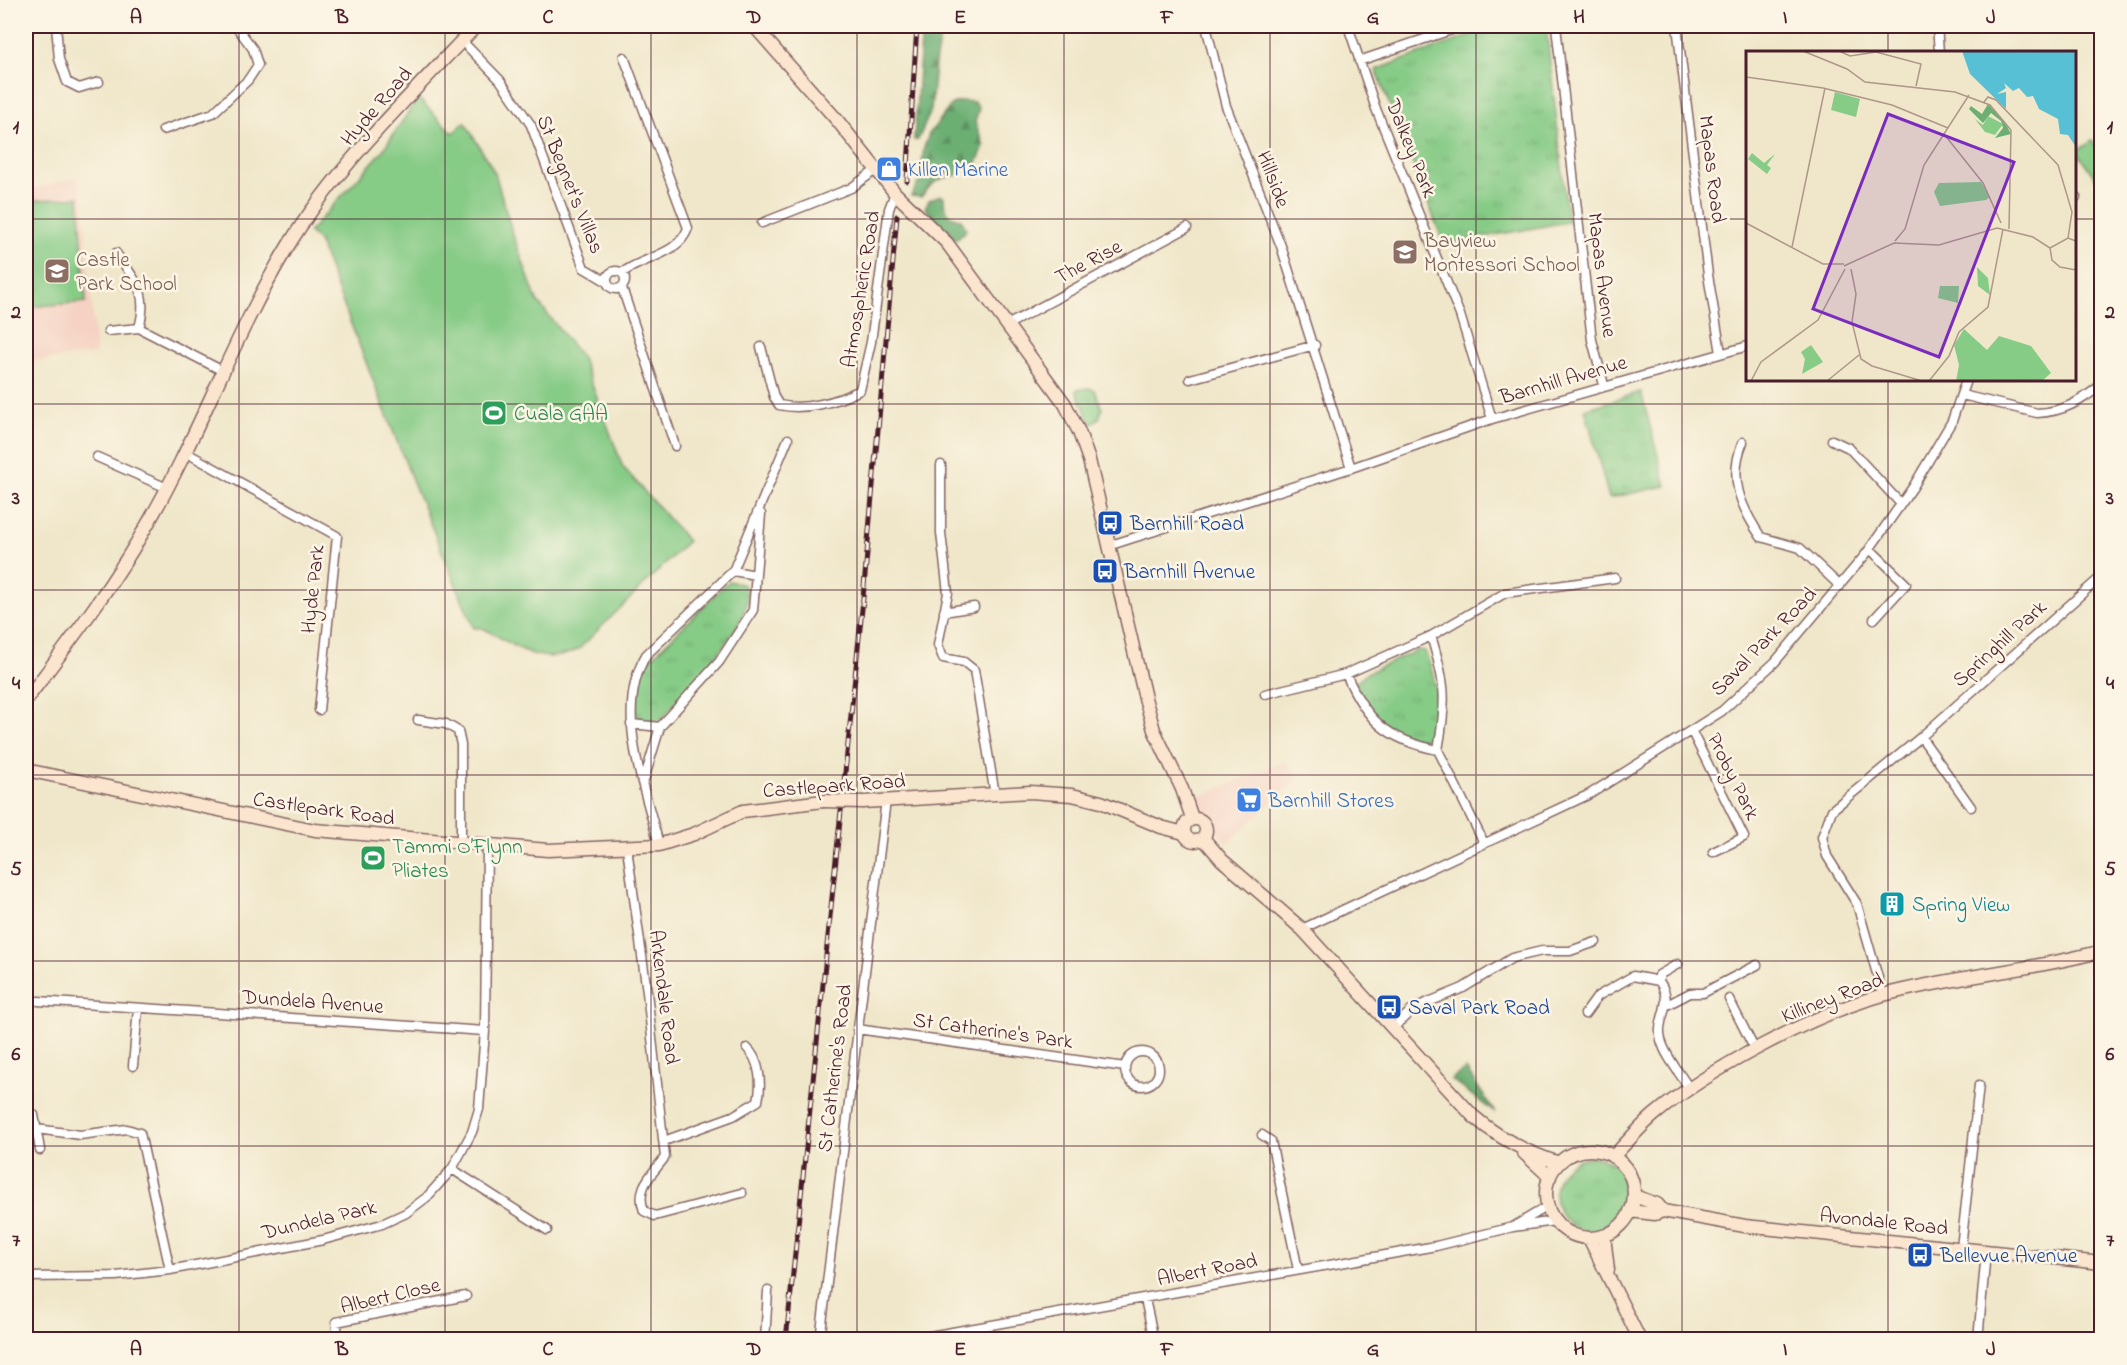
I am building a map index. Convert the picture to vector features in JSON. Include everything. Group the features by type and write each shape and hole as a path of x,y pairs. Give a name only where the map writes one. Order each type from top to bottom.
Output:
{"street":[{"path":"56,26 59,59 67,82 79,88 99,82"},
{"path":"163,130 213,113 248,80 258,64 253,49 236,26"},
{"name":"Hyde Road","path":"223,371 288,247 309,215 387,120 476,26"},
{"path":"757,29 772,26"},
{"name":"Hillside","path":"1206,26 1226,106 1281,246 1315,345 1352,468"},
{"name":"Dalkey Park","path":"1348,26 1359,61 1460,315 1492,419"},
{"path":"1359,61 1462,26"},
{"name":"Mapas Avenue","path":"1556,26 1592,340 1604,385"},
{"name":"Mapas Road","path":"1677,26 1708,275 1721,353"},
{"path":"1937,26 1939,51"},
{"path":"757,29 837,120 895,193 947,243 1065,404 1075,421 1089,460 1154,730 1182,789 1192,818"},
{"name":"St Begnet's Villas","path":"462,41 500,80 531,125 584,268 606,281 613,290 622,288"},
{"name":"St Begnet's Villas","path":"606,281 613,271 622,273 673,248 681,242 688,228 624,57"},
{"path":"762,223 851,188 876,170"},
{"name":"Atmospheric Road","path":"761,346 774,397 779,405 793,408 808,406 860,390 871,342 889,209 895,193"},
{"name":"The Rise","path":"1007,325 1186,228"},
{"path":"116,253 140,289 144,309 139,328"},
{"name":"St Begnet's Villas","path":"622,273 626,280 622,288 675,446"},
{"path":"26,700 118,572 147,525 223,371 139,328 108,331"},
{"path":"1190,379 1315,345"},
{"name":"Barnhill Avenue","path":"1108,546 1352,468 1492,419 1604,385 1746,347"},
{"name":"Saval Park Road","path":"1302,929 1590,794 1692,732 1748,688 1840,586 1870,549 1901,504 1952,421 1966,381"},
{"path":"1962,394 2037,414 2079,402 2102,384"},
{"path":"659,845 631,724 636,672 646,655 733,571 788,439"},
{"path":"1832,440 1850,448 1901,504"},
{"path":"1743,442 1737,458 1735,478 1752,525 1761,537 1800,548 1840,586"},
{"name":"Hyde Park","path":"185,452 337,536 319,710"},
{"path":"97,457 167,488"},
{"path":"941,465 941,533 948,592 939,652 943,658 964,662 974,670 995,795"},
{"path":"644,782 660,727 719,662 753,610 761,507"},
{"path":"1870,549 1905,584 1874,619"},
{"path":"733,571 756,575"},
{"name":"Springhill Park","path":"1882,996 1857,904 1827,856 1822,837 1832,810 1921,736 2102,576"},
{"path":"1265,694 1346,674 1431,636 1505,593 1615,578"},
{"path":"944,612 974,607"},
{"path":"1431,636 1441,670 1445,698 1437,750 1484,843"},
{"path":"1346,674 1363,710 1376,723 1396,737 1416,746 1437,750"},
{"path":"418,720 446,724 458,731 461,745 461,842"},
{"path":"631,724 660,727"},
{"name":"Proby Park","path":"1692,732 1744,837 1713,852"},
{"path":"1921,736 1971,807"},
{"name":"Castlepark Road","path":"26,770 315,830 357,836 548,850 659,845 694,834 743,811 823,801 863,802 1030,792 1072,795 1101,802 1161,827 1184,832"},
{"name":"St Catherine's Road","path":"820,1340 886,800"},
{"path":"1203,838 1193,841 1184,832 1185,824 1192,818 1199,819 1205,825 1203,838 1222,860 1302,929 1473,1116 1490,1131 1513,1144 1559,1163"},
{"name":"Dundela Park","path":"26,1277 116,1276 170,1270 323,1240 382,1224 406,1213 427,1197 452,1169 472,1132 479,1109 485,1031 487,844"},
{"name":"Arkendale Road","path":"627,848 664,1145"},
{"path":"1393,1028 1414,1008 1463,988 1512,958 1542,951 1570,951 1596,942"},
{"name":"Killiney Road","path":"1612,1157 1655,1114 1690,1090 1755,1050 1827,1016 1882,996 2102,951"},
{"path":"1678,964 1659,975 1659,981 1665,990 1667,1005 1660,1038 1690,1090"},
{"path":"1667,1005 1690,993 1703,993 1757,964"},
{"path":"1585,1014 1598,996 1633,976 1659,981"},
{"path":"1729,999 1755,1050"},
{"name":"Dundela Avenue","path":"38,1001 485,1031"},
{"path":"133,1066 138,1008"},
{"name":"St Catherine's Park","path":"857,1029 1125,1067"},
{"path":"742,1193 655,1216 644,1211 640,1200 641,1190 666,1157 664,1145 733,1116 758,1101 756,1059 747,1048"},
{"path":"1140,1052 1151,1054 1159,1068 1156,1079 1141,1086 1127,1078 1125,1067 1130,1057 1140,1052"},
{"path":"1961,1248 1979,1085"},
{"path":"34,1115 40,1150"},
{"path":"37,1129 80,1135 127,1129 140,1133 170,1270"},
{"path":"1262,1135 1272,1141 1298,1270"},
{"path":"1513,1144 1550,1177"},
{"path":"1588,1150 1612,1157 1627,1172 1634,1196 1630,1211 1619,1227 1604,1236 1589,1238 1569,1233 1556,1221 1548,1206 1546,1192 1550,1177 1559,1163 1576,1152 1588,1150"},
{"path":"452,1169 547,1230"},
{"name":"Avondale Road","path":"1634,1196 1657,1204 1663,1211"},
{"name":"Albert Road","path":"1513,1227 1548,1206"},
{"name":"Avondale Road","path":"1630,1211 1655,1214 1663,1211 1745,1226 2102,1263"},
{"name":"Albert Road","path":"907,1340 1436,1246 1513,1227 1556,1221"},
{"path":"1604,1236 1608,1270 1640,1340"},
{"path":"1589,1238 1600,1263 1608,1270"},
{"path":"1978,1340 1986,1252"},
{"path":"765,1340 768,1291"},
{"name":"Albert Close","path":"339,1340 336,1322 466,1296"},
{"path":"1145,1299 1154,1340"}],"shaded area":[{"name":"Castle Park School","path":"77,177 84,206 96,354 26,362 26,191"},
{"path":"1285,761 1299,777 1226,844 1193,799"}],"green space":[{"path":"922,26 942,26 935,63 931,110 918,140 914,140"},
{"path":"1496,26 1546,26 1568,222 1444,244 1376,70"},
{"name":"Cuala GAA","path":"418,98 453,133 465,122 495,173 512,232 537,301 582,358 623,467 688,541 579,649 565,655 553,657 529,653 483,628 474,628 415,487 318,240 309,232 381,153"},
{"path":"962,101 974,102 979,108 975,122 984,146 976,165 960,167 958,175 936,182 921,197 911,196 920,180 924,148 929,134 952,104"},
{"path":"2092,141 2101,156 2101,183 2099,184 2077,151"},
{"path":"940,195 944,197 949,215 961,219 966,229 954,240 925,208 929,200"},
{"path":"79,197 86,302 26,307 26,201"},
{"path":"1088,388 1095,390 1102,409 1099,418 1091,424 1076,390"},
{"path":"1641,392 1666,486 1609,498 1585,409"},
{"path":"729,581 744,585 747,599 742,616 732,634 718,654 663,718 656,721 642,721 636,715 638,680 642,667"},
{"path":"1418,650 1425,651 1437,694 1437,715 1431,737 1419,739 1407,738 1385,724 1366,704 1355,682 1367,673"},
{"path":"1466,1069 1495,1113 1451,1079"},
{"path":"1592,1157 1606,1160 1618,1168 1626,1180 1629,1194 1626,1208 1618,1220 1606,1228 1592,1231 1578,1228 1566,1220 1558,1208 1555,1194 1558,1180 1566,1168 1578,1160"}],"railway":[{"path":"907,181 917,26"},
{"path":"786,1340 862,609 897,216"}],"place":[{"name":"Killen Marine","path":"889,169"},
{"name":"Bayview Montessori School","path":"1405,252"},
{"name":"Castle Park School","path":"57,271"},
{"name":"Cuala GAA","path":"494,413"},
{"name":"Barnhill Road","path":"1110,523"},
{"name":"Barnhill Avenue","path":"1105,571"},
{"name":"Barnhill Stores","path":"1249,800"},
{"name":"Tammi O’Flynn Pliates","path":"373,858"},
{"name":"Spring View","path":"1892,904"},
{"name":"Saval Park Road","path":"1389,1007"},
{"name":"Bellevue Avenue","path":"1920,1255"}]}
